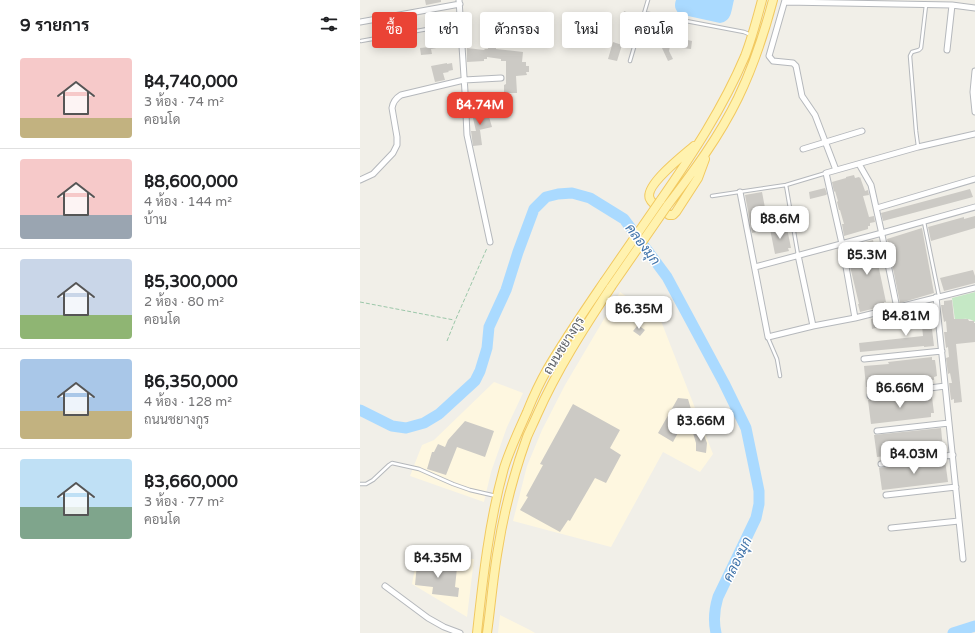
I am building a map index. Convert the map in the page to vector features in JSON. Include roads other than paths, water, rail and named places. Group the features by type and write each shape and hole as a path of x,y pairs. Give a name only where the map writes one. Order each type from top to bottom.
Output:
{"main road":[{"name":"ถนนชยางกูร","path":"477,633 487,548 498,496 505,468 515,440 536,392 551,362 700,141 727,94 745,56 762,0"},
{"name":"ถนนชยางกูร","path":"487,633 498,549 506,506 527,436 557,373 577,340 611,286 709,147 737,99 754,60 773,0"},
{"path":"700,141 673,163 650,191 650,201 669,215 673,215 676,212 698,178 709,147"}],"street":[{"path":"836,170 815,115 802,96 796,66 793,63 773,61 770,56 785,1 926,4 975,8"},
{"path":"360,22 459,2 460,12"},
{"path":"947,50 952,5"},
{"path":"462,48 466,135 490,242"},
{"path":"975,71 972,92 975,112"},
{"path":"360,180 373,174 393,153 397,145 392,108 392,104 396,98 401,95 464,80 501,78"},
{"path":"803,149 862,131"},
{"path":"855,318 842,244 826,173 918,147 975,134"},
{"path":"859,164 871,184 897,308"},
{"path":"876,208 975,179"},
{"path":"740,192 768,337 855,318 975,288"},
{"path":"755,267 924,222 974,207"},
{"path":"798,255 814,326"},
{"path":"938,297 945,386 963,559"},
{"path":"864,359 942,351"},
{"path":"870,396 945,386"},
{"path":"876,431 949,422"},
{"path":"882,464 952,455"},
{"path":"886,495 956,488"},
{"path":"891,528 959,521"},
{"path":"385,586 428,618 444,628 460,633"}],"lane":[{"path":"644,12 648,0"},
{"path":"918,147 910,56 912,52 921,48 926,4"},
{"path":"688,21 752,35"},
{"path":"361,42 425,29"},
{"path":"630,61 634,48"},
{"path":"712,196 786,185 826,173"},
{"path":"786,185 798,255"},
{"path":"924,222 938,297"},
{"path":"768,337 777,359 780,376"},
{"path":"360,484 366,484 392,463 419,470 470,490 498,496"}],"water":[{"path":"676,0 734,0 729,18 720,23 688,16 688,12 678,12 675,4"}],"waterway":[{"name":"คลองมุก","path":"360,410 392,426 406,428 424,423 439,414 475,381 480,371 487,348 489,327 506,290 534,209 546,197 572,193 590,198 624,219 667,277 724,383 746,428 759,491 759,504 756,518 718,597 714,615 716,633"},
{"name":"คลองมุก","path":"953,633 975,626"}]}
